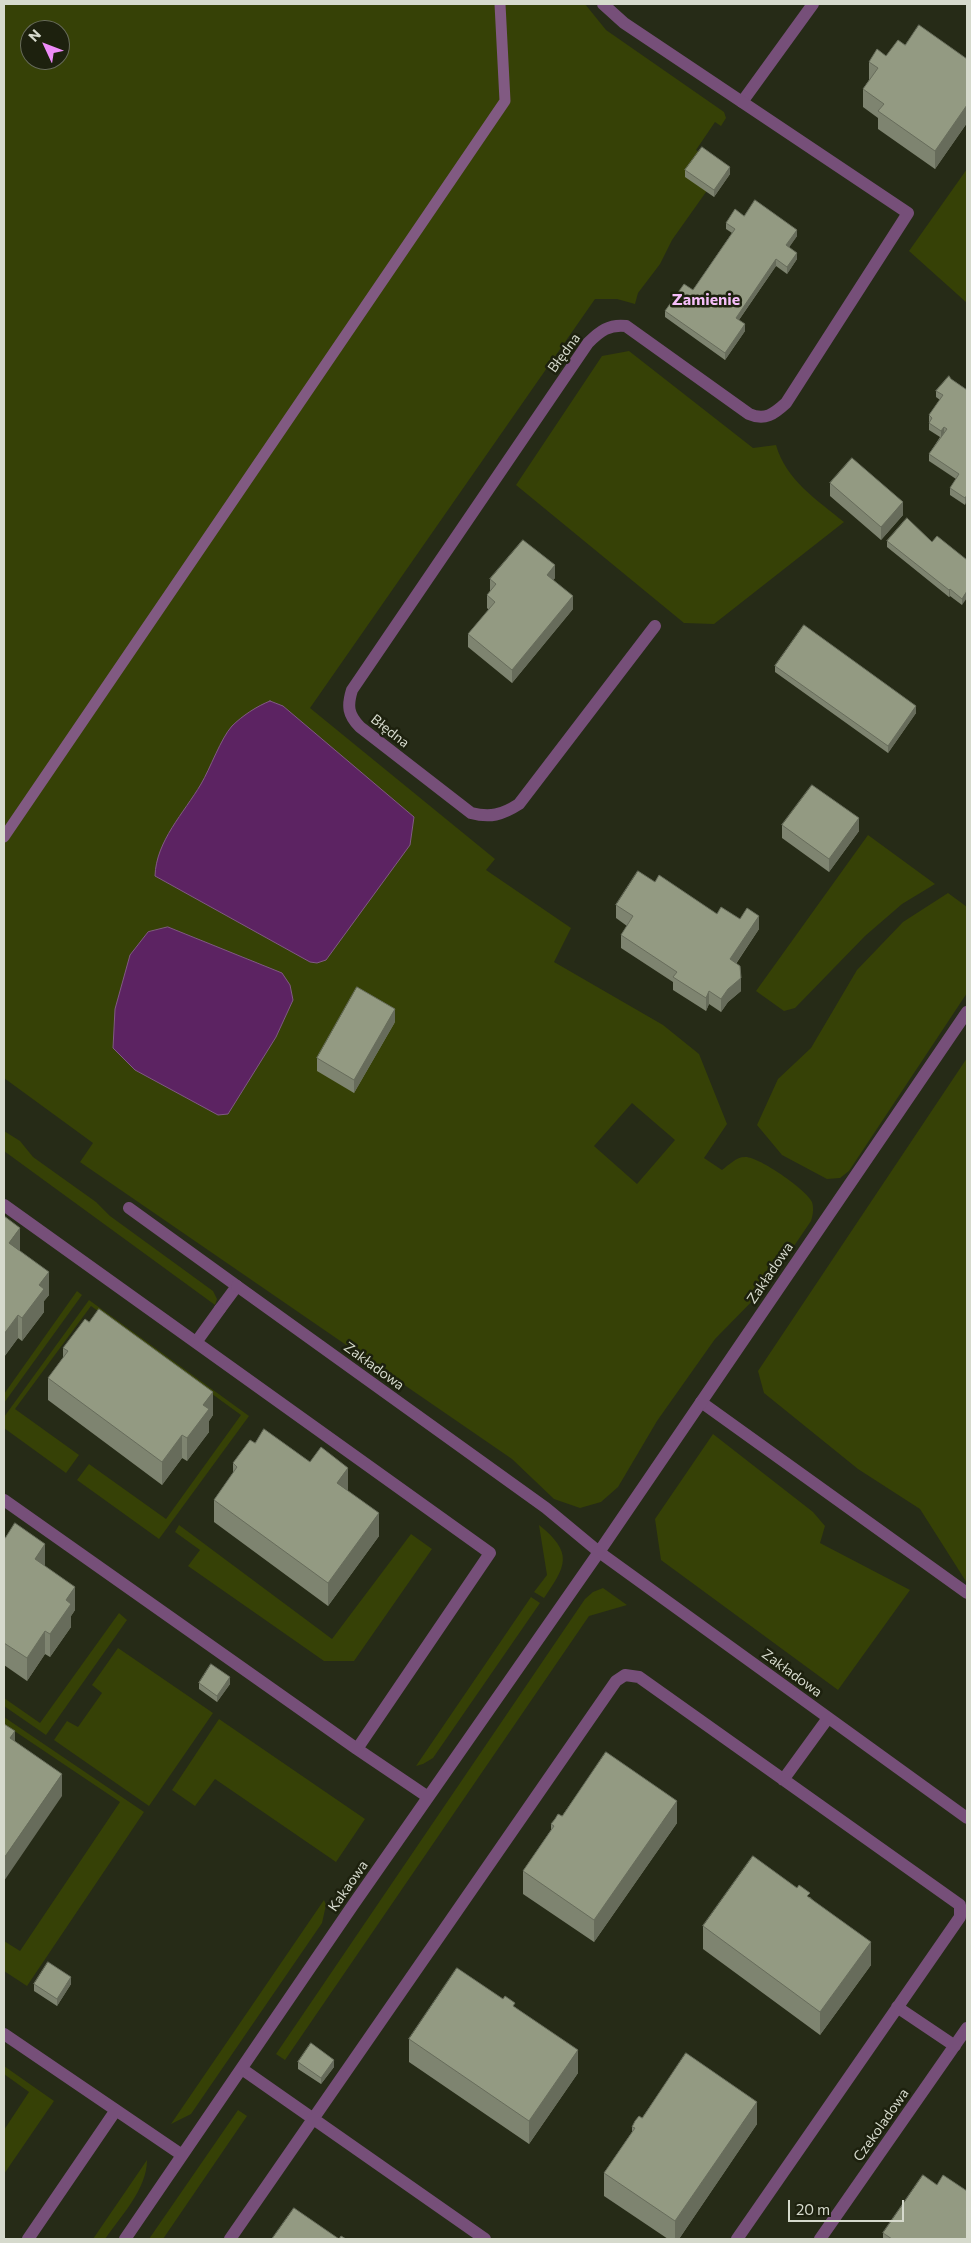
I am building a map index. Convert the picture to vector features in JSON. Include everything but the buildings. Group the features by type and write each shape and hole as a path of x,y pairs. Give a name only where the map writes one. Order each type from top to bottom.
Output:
{"street":[{"name":"Błędna","path":"604,4 624,23 908,213 791,395 774,414 764,418 756,417 626,326 616,325 605,328 588,343 352,690 348,701 349,710 352,720 360,727 471,812 483,816 497,816 519,804 656,626"},
{"path":"742,102 813,4"},
{"name":"Zakładowa","path":"599,1552 967,1012"},
{"path":"4,1205 197,1341 490,1553 357,1749"},
{"name":"Zakładowa","path":"128,1208 546,1508 599,1552 967,1818"},
{"path":"197,1341 237,1286"},
{"path":"702,1402 967,1593"},
{"path":"4,1500 428,1798"},
{"name":"Kakaowa","path":"125,2239 599,1552"},
{"path":"230,2239 616,1681 625,1676 639,1677 960,1905 960,1917 737,2239"},
{"path":"784,1780 828,1718"},
{"path":"897,2007 955,2046"},
{"name":"Czekoladowa","path":"820,2239 967,2028"},
{"path":"4,2034 182,2155"},
{"path":"242,2069 485,2239"},
{"path":"28,2239 116,2110"}],"green space":[{"path":"4,4 585,4 606,30 724,112 726,118 721,126 715,122 696,150 702,154 706,192 672,240 660,264 638,293 635,304 617,299 595,299 310,708 495,859 486,870 571,928 554,962 663,1025 699,1054 727,1124 704,1158 722,1170 742,1157 751,1158 771,1168 792,1182 812,1202 813,1214 811,1221 766,1287 715,1339 657,1421 618,1487 601,1502 580,1508 554,1499 512,1459 80,1162 93,1143 4,1078","holes":["270,701 283,706 414,818 310,962 155,876 167,836 201,784","168,927 282,973 293,1000 276,1037 228,1114 218,1115 135,1070 113,1048 115,1009 130,955 148,932","632,1103 675,1140 637,1184 594,1146"]},
{"path":"967,169 967,303 909,251"},
{"path":"629,351 753,448 776,445 787,469 795,479 813,497 844,522 714,624 684,623 516,485 602,356"},
{"path":"868,835 935,884 902,904 865,936 795,1008 784,1011 756,991"},
{"path":"948,893 967,907 967,993 849,1171 840,1178 827,1179 782,1155 757,1125 778,1079 811,1048 857,970 903,922"},
{"path":"967,1058 967,1583 920,1509 858,1469 764,1393 758,1371"},
{"path":"4,1131 20,1141 33,1157 96,1202 110,1216 213,1291 217,1299 215,1305 4,1151"},
{"path":"77,1291 82,1295 4,1403 4,1394"},
{"path":"89,1300 249,1416 159,1539 77,1480 89,1464 166,1519 241,1415 91,1306 15,1409 79,1455 66,1473 4,1428 4,1417"},
{"path":"713,1434 813,1512 825,1526 820,1543 910,1590 838,1690 661,1560 655,1519"},
{"path":"179,1525 332,1639 411,1534 432,1549 354,1661 324,1661 188,1566 200,1550 175,1532"},
{"path":"539,1525 558,1544 563,1560 557,1577 544,1598 534,1592 547,1575"},
{"path":"603,1588 627,1605 589,1616 285,2060 276,2054 585,1599 593,1592"},
{"path":"531,1597 540,1603 433,1758 416,1766"},
{"path":"119,1613 127,1620 46,1735 4,1706 4,1698 40,1723"},
{"path":"118,1648 213,1713 149,1806 54,1740 67,1721 78,1727 102,1693 92,1685"},
{"path":"4,1717 144,1812 27,1986 4,1971 4,1941 20,1951 120,1802 4,1724"},
{"path":"219,1719 365,1819 336,1862 215,1779 195,1806 172,1790"},
{"path":"324,1900 326,1905 322,1923 191,2114 171,2124"},
{"path":"4,2066 54,2101 4,2174 4,2130 29,2092 4,2074"},
{"path":"238,2110 247,2116 163,2239 149,2239"},
{"path":"147,2160 143,2181 132,2202 105,2239 93,2239"}],"shaded area":[{"path":"270,701 283,706 414,817 410,845 326,960 317,963 310,962 155,876 160,851 166,839 201,784 228,731 245,715"},
{"path":"168,927 282,973 290,985 293,1000 276,1037 228,1114 218,1115 135,1070 113,1048 115,1009 130,955 148,932"}],"waterway":[{"path":"4,837 505,101 500,4"}],"district":[{"name":"Zamienie","path":"706,300"}]}
